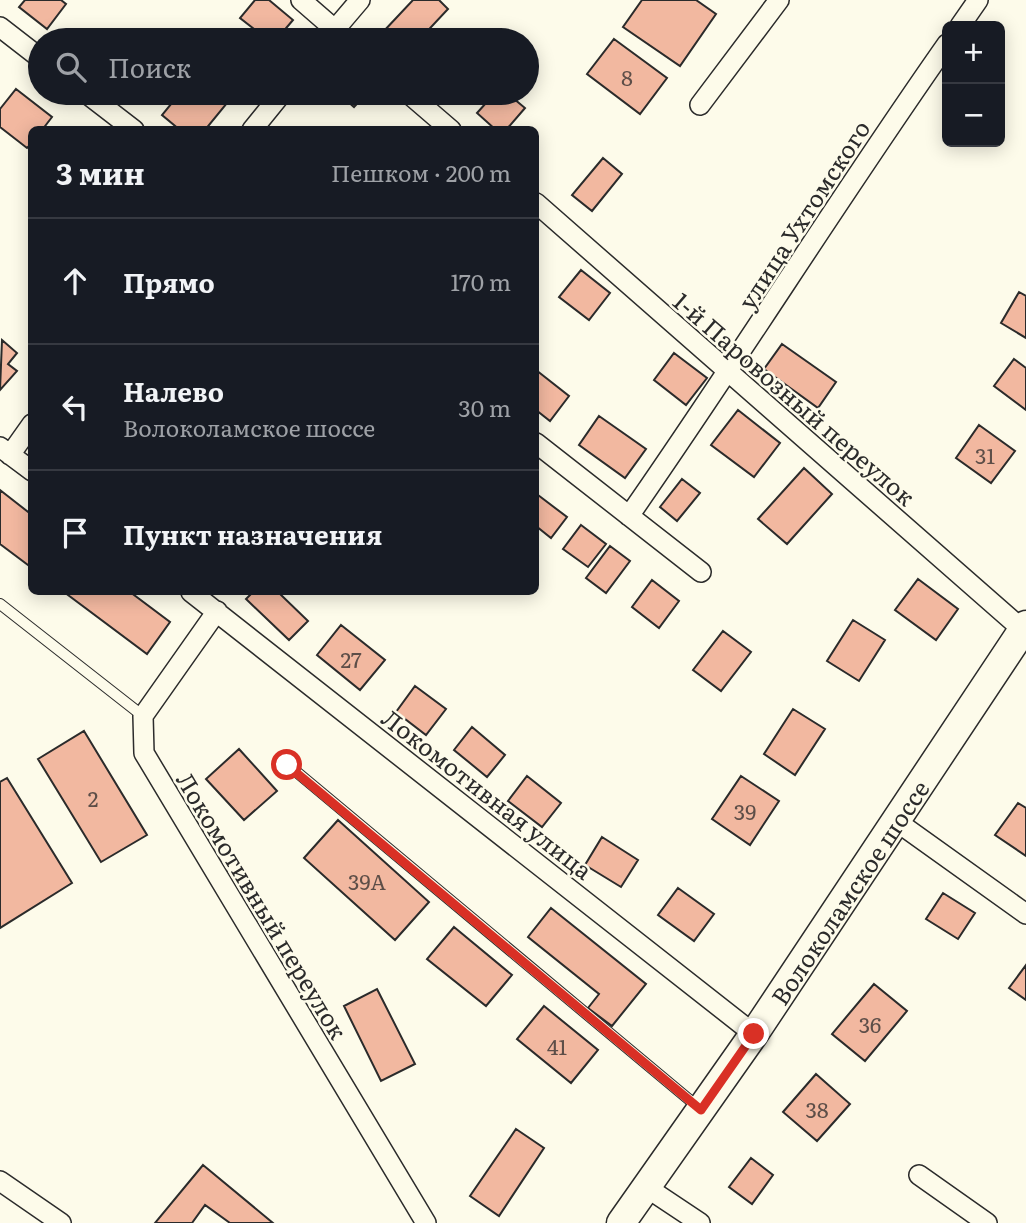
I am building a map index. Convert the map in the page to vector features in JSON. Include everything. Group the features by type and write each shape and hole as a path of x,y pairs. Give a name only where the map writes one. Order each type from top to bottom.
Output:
{"main road":[{"name":"Волоколамское шоссе","path":"621,1223 754,1034 1024,628"}],"street":[{"path":"301,0 327,28"},
{"path":"342,28 360,0"},
{"path":"699,105 779,0"},
{"path":"963,21 978,0"},
{"path":"0,27 28,49"},
{"name":"улица Ухтомского","path":"629,516 729,372 885,132 942,51"},
{"path":"102,105 129,126"},
{"path":"255,126 272,105"},
{"path":"422,105 446,126"},
{"name":"1-й Паровозный переулок","path":"539,206 1024,628"},
{"path":"28,428 5,451 28,468"},
{"path":"539,445 701,572"},
{"name":"Локомотивная улица","path":"195,595 754,1034"},
{"path":"143,716 217,611"},
{"name":"Локомотивный переулок","path":"143,716 144,752 426,1223"},
{"path":"897,821 1026,914"},
{"path":"919,1175 987,1223"},
{"path":"0,1181 61,1223"},
{"path":"646,1187 700,1223"}],"lane":[{"path":"0,604 143,716"},
{"path":"287,765 701,1110"}],"building":[{"path":"25,0 61,0 66,4 48,28 19,7"},
{"path":"255,0 269,0 293,20 286,28 253,28 240,18"},
{"path":"413,0 439,0 448,9 430,28 387,28"},
{"path":"642,0 696,0 716,14 680,66 623,27"},
{"path":"614,39 667,78 640,114 587,74"},
{"path":"16,89 28,98 28,105 37,105 52,117 45,126 28,126 27,148 0,127 0,109"},
{"path":"170,105 225,105 208,126 175,126 162,115"},
{"path":"484,105 521,105 525,108 509,126 492,126 477,113"},
{"path":"603,158 622,174 592,211 572,195"},
{"path":"581,270 610,293 589,320 559,297"},
{"path":"1019,292 1026,296 1026,338 1001,323"},
{"path":"2,340 17,353 8,364 17,371 0,390"},
{"path":"782,344 836,382 818,408 764,369"},
{"path":"674,353 707,378 686,405 654,380"},
{"path":"1014,359 1026,368 1026,410 994,386"},
{"path":"539,372 569,396 550,421 539,412"},
{"path":"738,410 780,443 754,477 711,445"},
{"path":"599,416 646,449 625,478 579,445"},
{"path":"979,425 1015,451 991,483 956,458"},
{"path":"804,468 832,494 787,544 758,519"},
{"path":"682,479 700,493 677,521 660,507"},
{"path":"0,490 28,512 28,565 0,544"},
{"path":"539,496 567,517 551,538 539,528"},
{"path":"581,525 606,544 588,567 563,549"},
{"path":"610,546 630,561 606,593 586,578"},
{"path":"918,579 958,609 936,640 895,610"},
{"path":"652,580 679,601 659,628 632,607"},
{"path":"68,595 134,595 170,622 147,654"},
{"path":"250,595 281,595 308,621 289,640 246,599"},
{"path":"853,620 885,640 859,681 827,661"},
{"path":"341,625 385,660 360,690 317,655"},
{"path":"723,631 751,652 721,691 693,670"},
{"path":"415,686 446,709 426,735 396,712"},
{"path":"793,709 825,729 795,775 764,754"},
{"path":"472,727 505,755 487,777 454,750"},
{"path":"84,731 147,835 101,862 38,759"},
{"path":"239,749 277,791 244,820 206,779"},
{"path":"527,776 561,803 542,827 508,801"},
{"path":"741,776 779,801 750,845 712,819"},
{"path":"7,778 72,883 0,928 0,782"},
{"path":"1018,803 1026,808 1026,856 995,835"},
{"path":"338,820 429,902 395,940 304,858"},
{"path":"602,837 638,860 621,887 585,865"},
{"path":"678,888 714,914 694,941 658,915"},
{"path":"943,893 975,913 958,939 926,919"},
{"path":"551,908 646,984 612,1026 588,1008 599,994 528,937"},
{"path":"454,927 512,975 486,1006 427,959"},
{"path":"1026,965 1026,1000 1009,988"},
{"path":"874,984 907,1011 865,1061 832,1034"},
{"path":"377,989 415,1064 381,1081 344,1006"},
{"path":"544,1006 598,1050 571,1083 517,1039"},
{"path":"816,1074 850,1104 817,1141 783,1112"},
{"path":"516,1129 544,1148 499,1216 470,1196"},
{"path":"751,1158 773,1175 752,1204 729,1187"},
{"path":"203,1165 273,1223 230,1223 205,1205 192,1223 155,1223"}],"route":[{"path":"287,765 701,1110 754,1034"}]}
